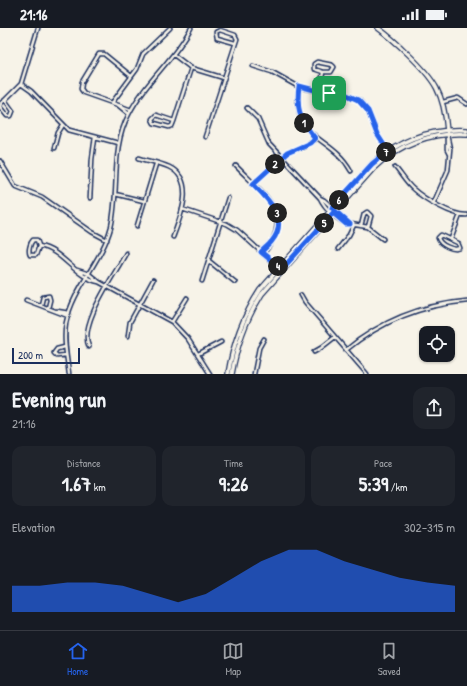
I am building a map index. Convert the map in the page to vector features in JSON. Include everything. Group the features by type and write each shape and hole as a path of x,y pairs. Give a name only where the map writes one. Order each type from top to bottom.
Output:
{"main road":[{"path":"378,28 394,40 429,74 438,88 443,102 447,132"},
{"path":"228,374 234,345 244,317 260,290 332,211 372,164 388,151 413,138 467,130"},
{"path":"332,211 373,169 390,155 417,140 447,132 467,134"},
{"path":"232,374 239,342 249,316 262,294 280,269"}],"street":[{"path":"5,100 13,111 11,116 7,116 0,107 1,103 21,84 38,28"},
{"path":"112,103 137,69 143,54 170,28"},
{"path":"69,374 65,347 68,314 107,240 113,217 116,194 118,143 128,114 174,55 190,28"},
{"path":"206,137 237,39 235,35 220,30 216,32 218,38 235,43"},
{"path":"131,76 104,54 99,54 82,82 81,90 84,93 131,110"},
{"path":"174,55 191,68 224,78"},
{"path":"320,62 334,67 331,72 323,72 314,69 314,64 320,62"},
{"path":"253,66 272,72 299,86 320,92 344,94 358,100 368,111 377,134 388,151"},
{"path":"174,121 156,115 152,120 154,123 169,128 173,125 191,68"},
{"path":"320,92 323,72"},
{"path":"21,84 31,91 63,125 76,133 118,143"},
{"path":"299,86 297,102 299,113 305,125 315,138 335,152 352,171"},
{"path":"443,102 456,98 467,104"},
{"path":"118,105 128,114"},
{"path":"247,108 258,119 267,141 332,211 346,224 368,227 383,239"},
{"path":"54,148 58,133 63,125"},
{"path":"434,202 447,175 449,154 447,150 447,132"},
{"path":"90,198 95,137"},
{"path":"253,184 282,158 315,138"},
{"path":"139,158 156,164 169,166 180,176 184,186 185,196 174,237"},
{"path":"0,161 15,186 42,197 92,232 107,240"},
{"path":"137,226 156,164"},
{"path":"236,166 270,201 276,211 278,228 272,242 262,253"},
{"path":"395,167 413,189 434,202 460,215 467,215"},
{"path":"116,194 144,201"},
{"path":"202,281 228,198"},
{"path":"182,209 220,221 237,230 280,269"},
{"path":"361,226 364,214 366,212 371,216 368,227"},
{"path":"451,239 460,215"},
{"path":"338,249 349,235 354,225"},
{"path":"442,235 451,239 459,243 460,248 454,249 440,243 438,238 442,235"},
{"path":"39,246 36,255 30,255 29,252 32,241 37,240 39,246 54,252 77,270 140,303 172,322 188,339 198,354 204,367 210,374"},
{"path":"89,347 86,341 87,329 92,314 126,254"},
{"path":"208,261 236,282"},
{"path":"128,336 130,322 153,280"},
{"path":"301,295 305,302 367,374"},
{"path":"41,305 44,297 49,296 50,300 48,308"},
{"path":"172,322 187,298"},
{"path":"26,300 68,314"},
{"path":"346,350 372,330 405,314 437,305 467,301"},
{"path":"314,352 335,337"},
{"path":"254,374 259,348 264,339"},
{"path":"198,354 221,342"},
{"path":"65,347 56,349 54,353 58,356 66,355"}],"route":[{"path":"299,86 329,93 344,94 353,97 363,104 368,111 377,134 388,151 372,164 332,208 350,224 346,224 333,213 282,269 268,256 261,252 272,242 277,232 278,220 276,211 272,204 253,184 287,153 310,143 315,138 308,130 299,113 297,102 299,86"}]}
